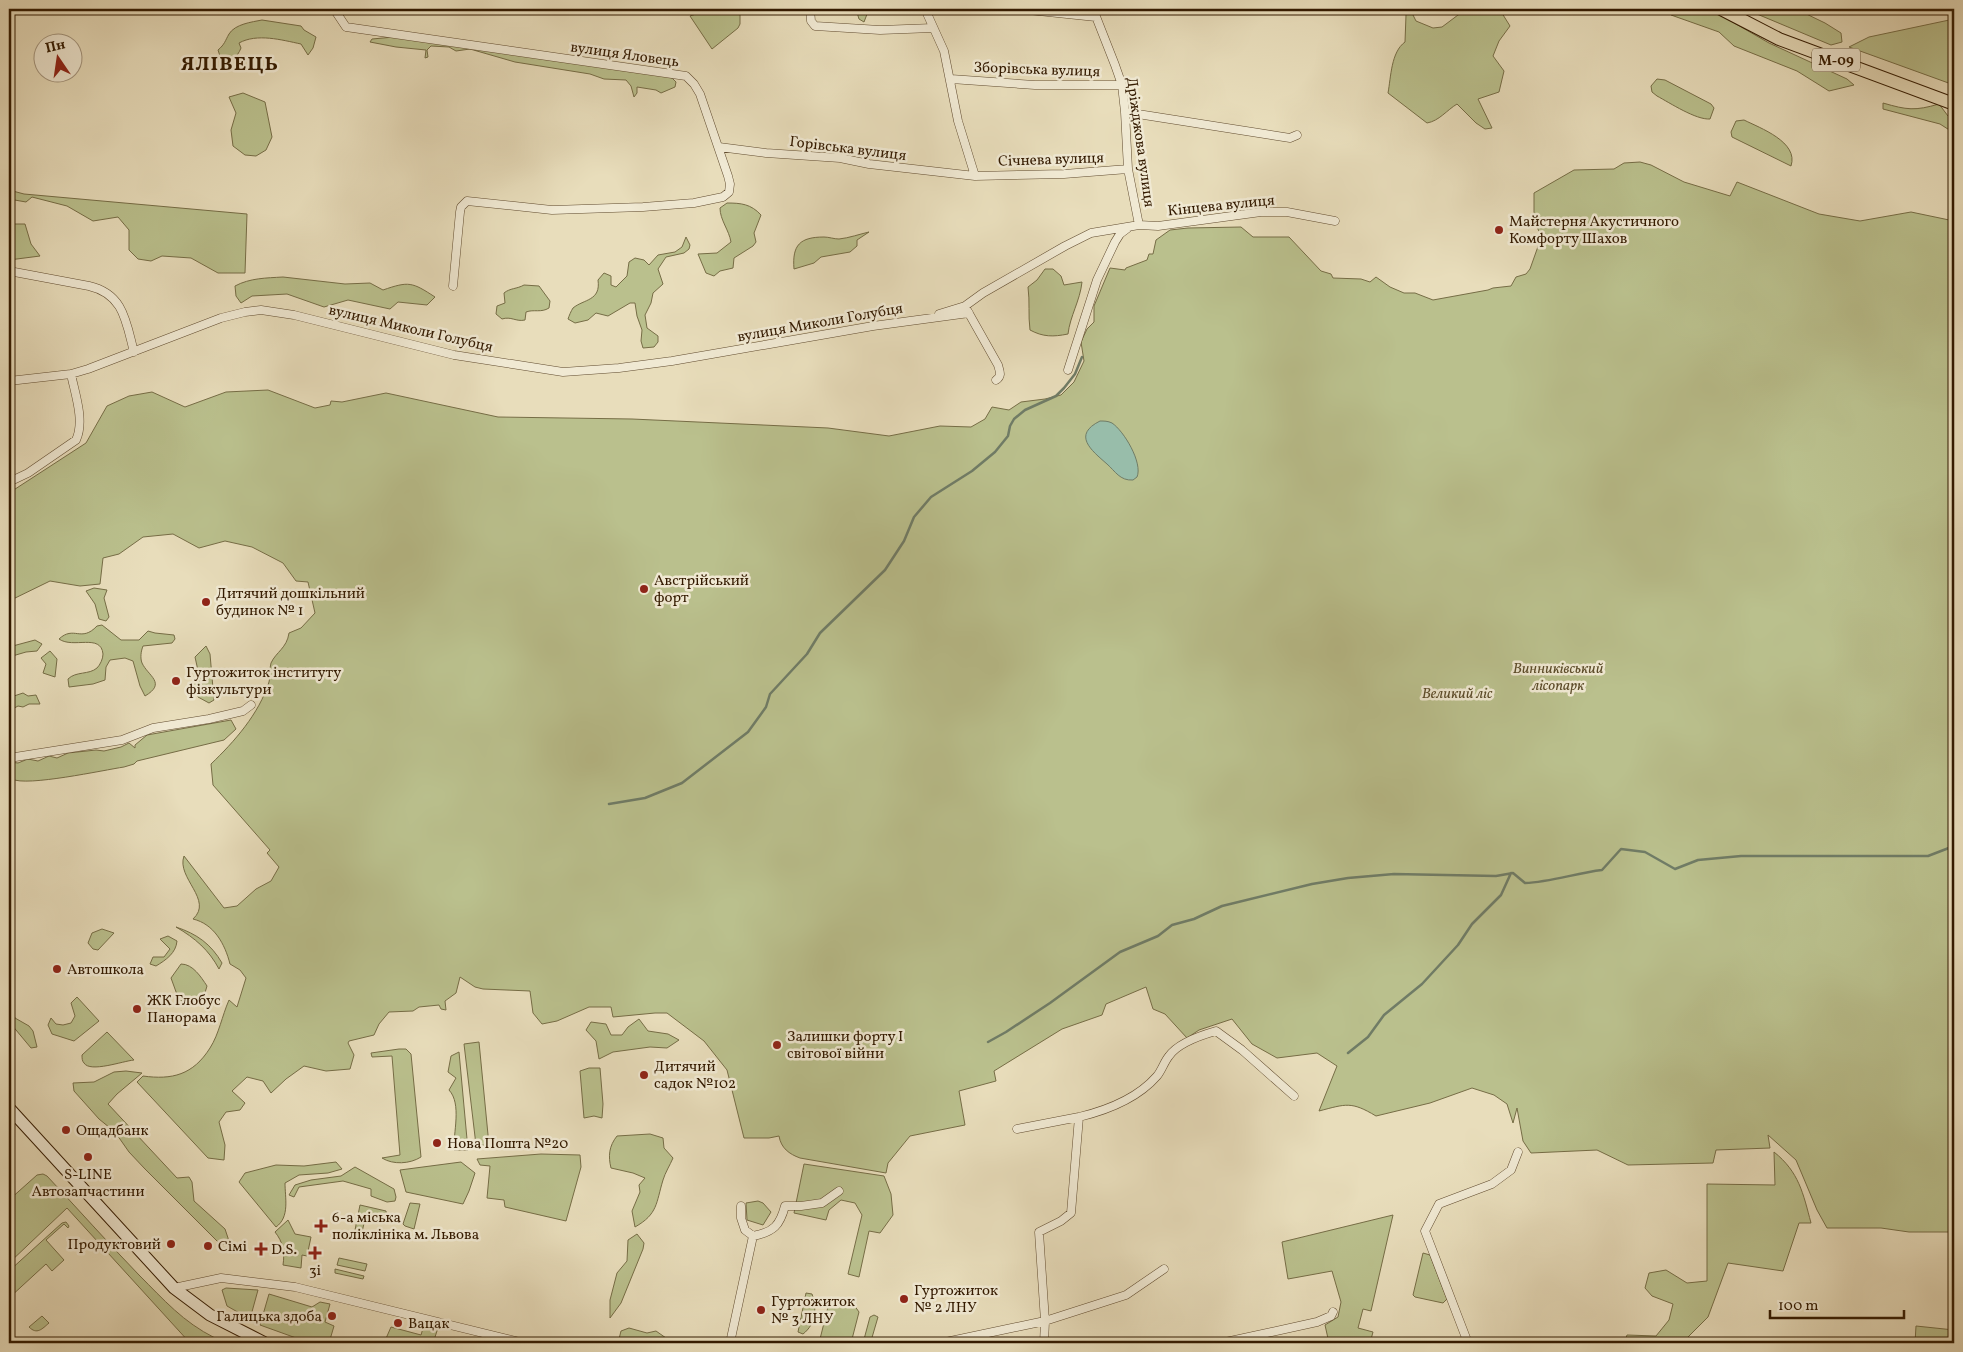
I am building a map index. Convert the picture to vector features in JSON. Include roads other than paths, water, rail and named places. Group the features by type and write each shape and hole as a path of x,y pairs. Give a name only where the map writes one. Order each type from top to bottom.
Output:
{"main road":[{"name":"М-09","path":"1721,9 1779,38 1954,104"},
{"path":"9,1108 174,1288 210,1315 265,1343"}],"street":[{"name":"вулиця Яловець","path":"334,9 346,27 686,76 700,94 730,184 729,192 714,199 643,207 552,210 467,201 461,207 460,212 453,286"},
{"path":"810,9 811,21 815,26 880,30 933,28"},
{"path":"924,9 944,51 958,121 975,176"},
{"path":"1019,9 1094,13"},
{"name":"Дріжджова вулиця","path":"1094,13 1116,65 1122,85 1128,169 1139,225"},
{"name":"Зборівська вулиця","path":"951,79 1035,85 1122,85"},
{"path":"1125,112 1290,138 1297,135"},
{"name":"Горівська вулиця","path":"719,147 766,153 840,158 869,164 975,176"},
{"name":"Січнева вулиця","path":"975,176 1064,174 1128,169"},
{"name":"Кінцева вулиця","path":"967,310 983,293 1080,237 1091,233 1139,225 1158,226 1261,212 1287,212 1335,221"},
{"path":"1068,370 1090,298 1115,242 1120,234 1128,228 1139,225"},
{"path":"9,271 99,288 109,293 123,314 134,352"},
{"name":"вулиця Миколи Голубця","path":"9,381 71,374 221,318 261,310 294,315 454,355 547,370 582,371 672,361 967,310"},
{"path":"967,310 998,365 1001,373 996,380"},
{"path":"9,482 28,472 76,440 79,434 79,418 71,374"},
{"path":"9,758 122,740 153,728 209,719 243,711 251,705"},
{"path":"1017,1129 1101,1112 1139,1092 1158,1075 1170,1054 1197,1036 1216,1031 1242,1050 1294,1096"},
{"path":"1044,1343 1045,1321 1039,1232 1062,1221 1071,1213 1079,1117"},
{"path":"1468,1343 1425,1231 1439,1204 1492,1184 1511,1170 1518,1152"},
{"path":"741,1206 741,1218 745,1230 754,1236 765,1234 774,1228 781,1219 785,1206 822,1204 839,1191"},
{"path":"730,1343 754,1236"},
{"path":"941,1343 1045,1321 1126,1295 1164,1269"},
{"path":"174,1288 221,1278 295,1287 524,1343"},
{"path":"1221,1343 1317,1322 1331,1316 1333,1312"}],"waterway":[{"path":"609,804 645,798 682,783 748,732 766,707 770,694 807,654 820,633 885,570 904,541 914,517 931,497 972,471 995,452 1008,436 1014,419 1025,410 1056,396 1075,374 1082,357"},
{"path":"988,1042 1050,1003 1120,952 1158,936 1172,925 1194,919 1222,906 1312,884 1348,878 1394,874 1496,876 1513,873 1525,883 1535,882 1602,870 1621,849 1645,852 1675,869 1698,860 1741,856 1928,856 1954,846"},
{"path":"1348,1053 1368,1037 1384,1015 1422,984 1458,945 1472,924 1501,895 1511,873"}],"place":[{"name":"Майстерня Акустичного Комфорту Шахов","path":"1499,230"},
{"name":"Австрійський форт","path":"644,589"},
{"name":"Дитячий дошкільний будинок № 1","path":"206,602"},
{"name":"Гуртожиток інституту фізкультури","path":"176,681"},
{"name":"Автошкола","path":"57,969"},
{"name":"ЖК Глобус Панорама","path":"137,1009"},
{"name":"Залишки форту І світової війни","path":"777,1045"},
{"name":"Дитячий садок №102","path":"644,1075"},
{"name":"Ощадбанк","path":"66,1130"},
{"name":"Нова Пошта №20","path":"437,1143"},
{"name":"S-LINE Автозапчастини","path":"88,1157"},
{"name":"6-а міська поліклініка м. Львова","path":"321,1226"},
{"name":"Продуктовий","path":"171,1244"},
{"name":"Сімі","path":"208,1246"},
{"name":"D.S.","path":"261,1249"},
{"name":"3і","path":"315,1253"},
{"name":"Гуртожиток № 2 ЛНУ","path":"904,1299"},
{"name":"Гуртожиток № 3 ЛНУ","path":"761,1310"},
{"name":"Галицька здоба","path":"332,1316"},
{"name":"Вацак","path":"398,1323"}],"district":[{"name":"ЯЛІВЕЦЬ","path":"230,63"}],"park label":[{"name":"Винниківський лісопарк","path":"1558,676"},
{"name":"Великий ліс","path":"1457,693"}]}
